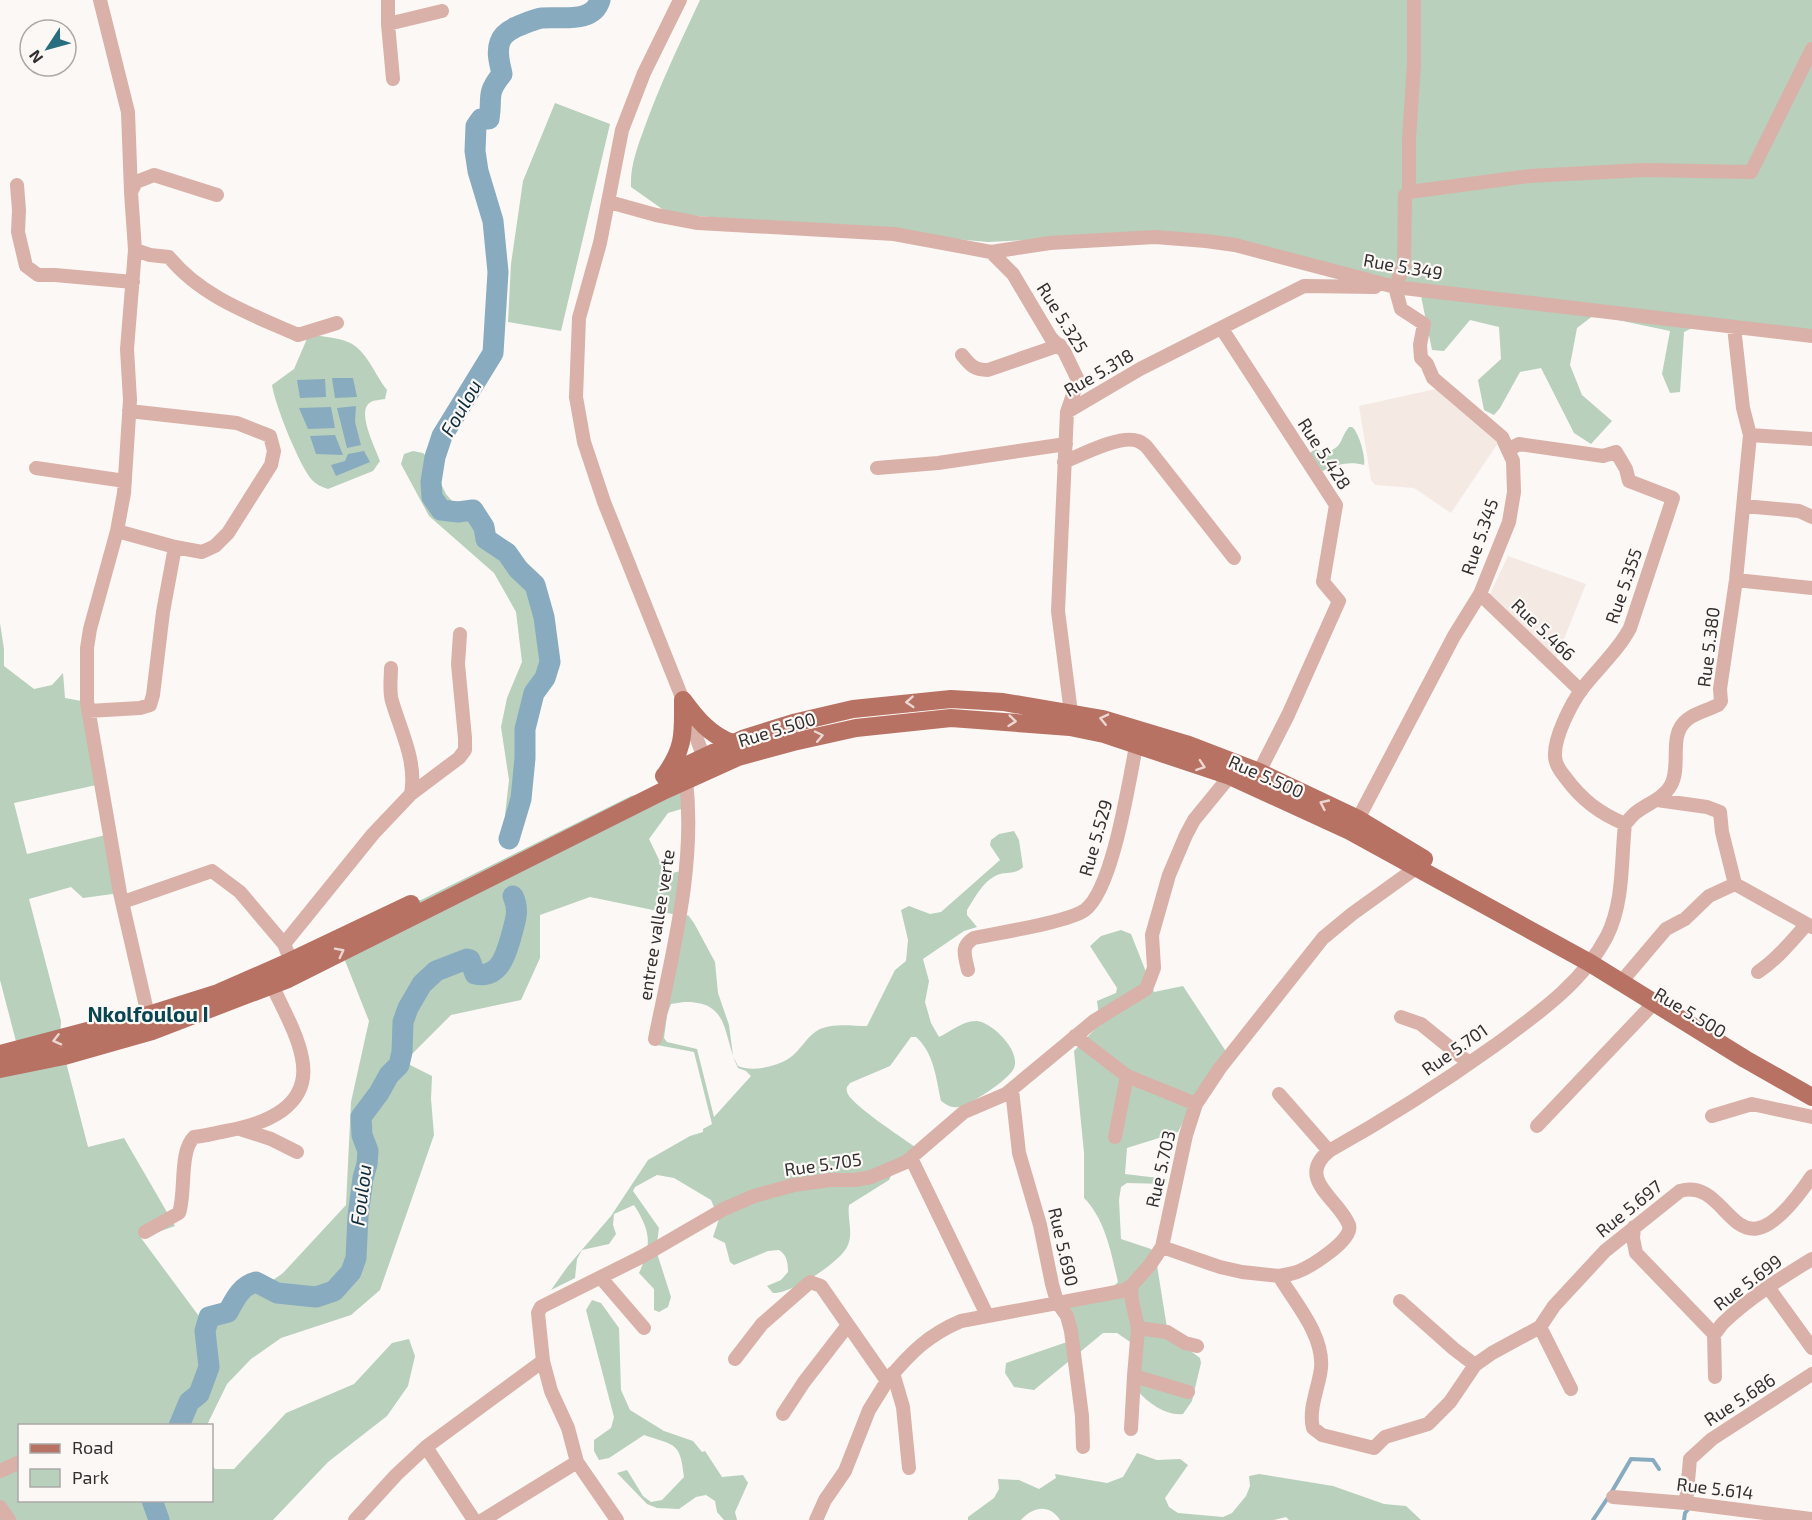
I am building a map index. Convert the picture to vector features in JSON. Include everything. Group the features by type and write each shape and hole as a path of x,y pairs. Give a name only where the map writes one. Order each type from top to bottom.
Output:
{"main road":[{"name":"Rue 5.500","path":"664,783 686,780 732,743 802,720 853,709 951,699 1003,702 1138,736 1186,744 1259,772 1358,819 1592,960 1654,1003 1745,1059 1812,1097"},
{"path":"683,700 707,729 720,739 732,743"},
{"path":"0,1069 64,1056 152,1031 272,985 623,813 664,783 681,747 683,700"},
{"name":"Rue 5.500","path":"664,783 706,764 738,758 792,741 856,728 951,718 1070,720"},
{"name":"Rue 5.500","path":"1138,736 1350,831 1592,960 1627,975 1812,1084"},
{"path":"0,1054 148,1015 219,993 287,953 664,783"}],"street":[{"path":"100,0 128,112 135,250 127,349 129,411 125,481 117,531 90,629 87,702 123,902 148,1015"},
{"path":"388,0 393,79"},
{"path":"680,0 644,73 622,130 600,243 579,318 576,397 584,442 604,502 706,764"},
{"path":"1409,192 1414,0"},
{"path":"388,24 442,11"},
{"path":"1395,287 1404,265 1405,195 1409,192 1530,176 1644,170 1751,172 1812,49"},
{"path":"131,192 136,182 154,175 217,195"},
{"path":"17,186 18,232 26,266 38,275 55,274 133,282"},
{"name":"Rue 5.349","path":"609,202 656,215 698,223 894,234 991,252 1050,243 1155,237 1235,245 1395,287 1812,336"},
{"path":"135,250 150,255 169,257 181,272 224,302 298,335 337,323"},
{"name":"Rue 5.325","path":"991,252 1013,274 1051,338 1060,345 1078,380 1067,412"},
{"name":"Rue 5.318","path":"1070,720 1058,611 1067,412 1140,369 1304,286 1395,287"},
{"name":"Rue 5.345","path":"1358,819 1454,636 1480,594 1509,522 1514,492 1513,461 1502,437 1433,378 1427,364 1421,358 1420,345 1424,324 1401,309 1395,287"},
{"name":"Rue 5.380","path":"1625,824 1637,811 1657,800 1671,787 1676,771 1675,747 1679,729 1687,719 1718,705 1721,701 1720,689 1736,580 1750,435 1739,378 1734,327"},
{"name":"Rue 5.428","path":"1222,329 1336,505 1323,582 1339,601 1288,715 1259,772"},
{"path":"962,355 971,367 977,370 988,370 1060,345"},
{"path":"117,531 202,552 215,546 228,533 271,465 274,451 270,436 237,423 129,411"},
{"path":"1750,435 1812,439"},
{"path":"1064,462 1107,445 1137,440 1146,446 1234,558"},
{"path":"877,468 938,463 1066,444"},
{"name":"Rue 5.355","path":"1508,450 1519,444 1603,456 1616,452 1626,469 1629,481 1673,498 1630,628 1622,643 1581,691 1564,720 1555,757 1559,769 1590,806 1625,824"},
{"path":"36,468 125,481"},
{"path":"1744,506 1799,511 1812,517"},
{"path":"88,711 140,708 150,705 163,612 176,547"},
{"path":"1736,580 1812,588"},
{"name":"Rue 5.466","path":"1480,594 1581,691"},
{"path":"123,902 212,872 240,892 287,953 373,834 411,794 459,758 465,750 458,664 460,634"},
{"path":"391,668 391,699 406,737 414,779 411,794"},
{"name":"Rue 5.529","path":"968,970 964,950 966,943 974,938 1069,917 1084,911 1091,904 1102,885 1115,844 1138,736"},
{"name":"Rue 5.705","path":"617,1520 577,1462 568,1428 551,1391 543,1361 538,1313 542,1307 601,1278 724,1209 754,1196 794,1185 871,1177 911,1158 964,1112 1006,1094 1094,1021 1146,989 1154,968 1152,935 1169,875 1190,827 1230,776"},
{"name":"entree vallee verte","path":"655,1039 684,894 689,820 686,780"},
{"path":"1657,800 1707,807 1720,812 1722,832 1735,884 1809,926 1758,972"},
{"path":"1592,960 1612,921 1624,864 1625,824"},
{"name":"Rue 5.703","path":"1131,1286 1150,1265 1162,1247 1186,1135 1196,1104 1220,1068 1323,938 1416,868"},
{"path":"1627,975 1666,929 1685,919 1709,896 1735,884"},
{"name":"Rue 5.701","path":"1329,1151 1402,1108 1469,1063 1561,995 1592,960"},
{"path":"145,1232 179,1214 189,1142 194,1137 240,1129 264,1120 284,1109 297,1098 302,1088 302,1058 272,985"},
{"path":"1537,1126 1654,1003"},
{"path":"1401,1017 1421,1024 1469,1063"},
{"path":"1075,1036 1127,1077 1196,1104"},
{"path":"1115,1137 1127,1077"},
{"name":"Rue 5.690","path":"1012,1089 1019,1153 1040,1225 1052,1284 1058,1302 1067,1316 1071,1331 1082,1416 1083,1447"},
{"path":"1162,1247 1220,1267 1279,1276 1299,1271 1344,1240 1349,1234 1349,1225 1316,1174 1316,1167 1321,1158 1329,1151 1279,1094"},
{"path":"1712,1116 1752,1104 1812,1117"},
{"path":"240,1129 272,1139 297,1152"},
{"path":"911,1158 987,1315"},
{"name":"Rue 5.697","path":"1279,1276 1314,1332 1318,1346 1321,1366 1313,1428 1322,1435 1374,1448 1385,1437 1428,1424 1450,1402 1475,1365 1540,1327 1554,1306 1605,1251 1670,1197 1690,1188 1699,1190 1741,1226 1759,1229 1783,1213 1810,1185"},
{"path":"1634,1227 1633,1238 1636,1253 1714,1334"},
{"name":"Rue 5.699","path":"1714,1377 1714,1334 1722,1323 1768,1287 1812,1259"},
{"path":"601,1278 644,1328"},
{"path":"735,1359 762,1324 810,1282 821,1286 848,1324 898,1384 903,1407 909,1468"},
{"path":"816,1520 825,1500 845,1471 869,1410 890,1377 923,1341 945,1327 961,1321 1122,1291 1131,1286 1137,1328 1131,1429"},
{"path":"1768,1287 1812,1348"},
{"path":"1400,1301 1475,1365"},
{"path":"783,1414 848,1324"},
{"path":"1540,1327 1571,1389"},
{"path":"1137,1328 1167,1332 1185,1343 1197,1346"},
{"path":"355,1520 396,1475 426,1447 543,1361"},
{"name":"Rue 5.686","path":"1686,1503 1690,1459 1712,1439 1812,1374"},
{"path":"1134,1376 1188,1392"},
{"path":"426,1447 474,1520"},
{"path":"483,1520 577,1462"},
{"path":"0,1471 18,1463"},
{"name":"Rue 5.614","path":"1613,1497 1686,1503 1812,1519"},
{"path":"0,1508 9,1520"}],"shaded area":[{"path":"1444,387 1504,434 1451,513 1414,488 1375,485 1371,480 1359,406"},
{"path":"1508,556 1586,584 1556,659 1490,594"}],"green space":[{"path":"700,0 1812,0 1812,331 1692,328 1684,332 1680,392 1670,393 1662,374 1670,331 1594,315 1577,328 1570,365 1582,395 1612,421 1591,444 1574,433 1541,368 1520,372 1494,415 1484,410 1478,380 1501,359 1499,327 1470,320 1444,351 1432,350 1421,296 1414,287 1149,234 988,242 677,214 665,211 631,187 633,165 657,96"},
{"path":"555,103 610,124 561,331 508,322 511,264 523,181"},
{"path":"309,334 339,339 354,345 365,356 387,390 385,399 371,402 365,413 368,430 380,461 373,471 328,489 312,480 294,449 272,385 294,369"},
{"path":"1349,427 1355,430 1359,439 1364,465 1346,463 1318,473 1310,453 1315,449 1326,453 1336,448"},
{"path":"413,451 423,453 429,460 446,494 458,508 519,552 535,574 550,608 556,646 544,677 535,724 527,806 524,815 516,820 505,815 509,780 501,727 507,698 522,662 516,612 494,573 429,516 401,464 404,454"},
{"path":"0,623 4,666 34,689 52,685 63,673 65,698 87,702 101,784 14,803 27,854 110,834 120,893 83,898 71,887 29,899 61,1021 60,1039 88,1147 124,1138 175,1226 141,1238 207,1327 283,1273 346,1205 351,1102 369,1021 336,938 425,898 631,796 663,790 687,779 688,807 668,813 649,839 666,874 688,870 682,916 590,897 540,915 540,958 521,1000 451,1015 404,1062 432,1076 434,1135 380,1290 351,1315 281,1338 251,1359 227,1384 207,1424 18,1424 18,1502 213,1502 213,1466 215,1469 234,1469 286,1413 354,1384 392,1343 409,1339 415,1356 408,1386 387,1416 328,1462 273,1520 0,1520 0,1054 18,1049 0,980"},
{"path":"1014,831 1019,840 1023,867 1018,871 994,876 989,880 967,910 967,915 977,927 964,931 923,959 929,981 925,1002 931,1023 939,1037 967,1022 983,1023 998,1032 1010,1046 1015,1061 1014,1068 1005,1079 979,1097 958,1107 951,1107 941,1101 931,1058 927,1051 916,1037 911,1037 890,1066 850,1083 847,1092 857,1104 915,1147 896,1166 889,1180 849,1205 850,1237 842,1254 825,1269 802,1283 773,1293 767,1286 781,1280 788,1272 784,1254 779,1250 768,1251 734,1265 730,1262 725,1243 713,1237 719,1219 711,1200 674,1178 657,1175 635,1187 633,1191 659,1228 656,1250 671,1297 668,1307 659,1312 654,1310 654,1289 639,1273 646,1254 648,1238 644,1223 634,1205 614,1214 613,1225 616,1234 609,1244 582,1250 577,1259 575,1278 551,1290 568,1266 611,1216 648,1160 690,1136 703,1132 703,1129 712,1124 694,1052 657,1045 682,919 688,915 715,962 718,993 729,1025 733,1055 723,1022 718,1014 710,1007 699,1003 671,1004 664,1038 667,1042 697,1049 714,1117 751,1076 738,1068 734,1058 738,1066 744,1068 757,1069 770,1066 792,1056 811,1035 820,1029 837,1025 867,1026 895,970 906,961 908,940 901,910 909,906 930,914 941,912 1000,860 990,845 991,840 999,834"},
{"path":"1121,930 1131,934 1154,992 1183,986 1227,1053 1206,1079 1178,1132 1127,1148 1125,1174 1167,1179 1166,1184 1127,1183 1121,1187 1119,1200 1121,1239 1151,1249 1155,1253 1168,1334 1200,1358 1201,1363 1192,1401 1183,1414 1170,1413 1158,1408 1137,1390 1136,1346 1117,1333 1103,1333 1034,1390 1014,1387 1005,1373 1006,1363 1067,1342 1064,1308 1114,1286 1118,1282 1102,1226 1084,1198 1084,1153 1074,1051 1100,1024 1097,1001 1116,993 1117,988 1090,946 1101,936"},
{"path":"592,1300 601,1303 619,1328 621,1390 630,1410 664,1431 693,1441 702,1452 705,1451 722,1477 743,1475 748,1483 735,1512 737,1520 724,1520 717,1512 715,1501 706,1495 696,1497 679,1509 657,1508 647,1504 617,1473 627,1470 643,1496 651,1502 662,1500 684,1477 681,1457 670,1444 644,1435 609,1458 599,1460 594,1451 594,1440 611,1428 614,1417 586,1310"},
{"path":"1137,1453 1157,1460 1180,1459 1188,1465 1165,1498 1169,1507 1178,1513 1223,1517 1232,1513 1246,1496 1250,1486 1249,1476 1259,1474 1333,1486 1384,1504 1406,1506 1421,1520 1289,1520 1286,1517 1274,1520 1060,1520 1051,1511 1041,1509 1031,1512 1021,1520 968,1520 968,1517 994,1498 999,1489 998,1479 1019,1480 1039,1489 1056,1478 1055,1474 1107,1483 1123,1477"}],"water":[{"path":"332,378 353,378 357,397 335,398"},
{"path":"325,379 326,397 300,398 297,380"},
{"path":"356,406 355,422 361,445 347,448 337,408"},
{"path":"331,407 335,428 308,429 299,408"},
{"path":"335,435 343,455 316,454 310,436"},
{"path":"364,451 370,462 336,476 331,465 345,461 348,454"}],"waterway":[{"name":"Foulou","path":"509,839 521,799 525,729 534,693 545,678 550,662 544,617 535,585 518,569 507,553 486,539 484,527 473,510 458,512 441,510 432,497 431,482 435,457 442,436 493,353 498,272 493,221 478,171 475,151 476,126 481,119 489,119 491,92 502,74 498,54 501,39 516,27 536,19 584,16 591,13 600,0"},
{"name":"Foulou","path":"180,1424 189,1402 199,1394 209,1367 205,1331 209,1317 228,1312 242,1290 256,1282 277,1293 316,1297 334,1291 351,1272 356,1258 358,1216 368,1151 362,1135 361,1117 389,1075 399,1065 403,1022 422,984 436,971 467,959 470,960 475,974 490,973 500,964 507,951 515,921 516,906 513,896"},
{"path":"1593,1520 1631,1459 1653,1460 1659,1469"},
{"name":"Foulou","path":"153,1502 159,1520"},
{"path":"1684,1520 1685,1513 1690,1507"}],"district":[{"name":"Nkolfoulou I","path":"148,1015"}]}
